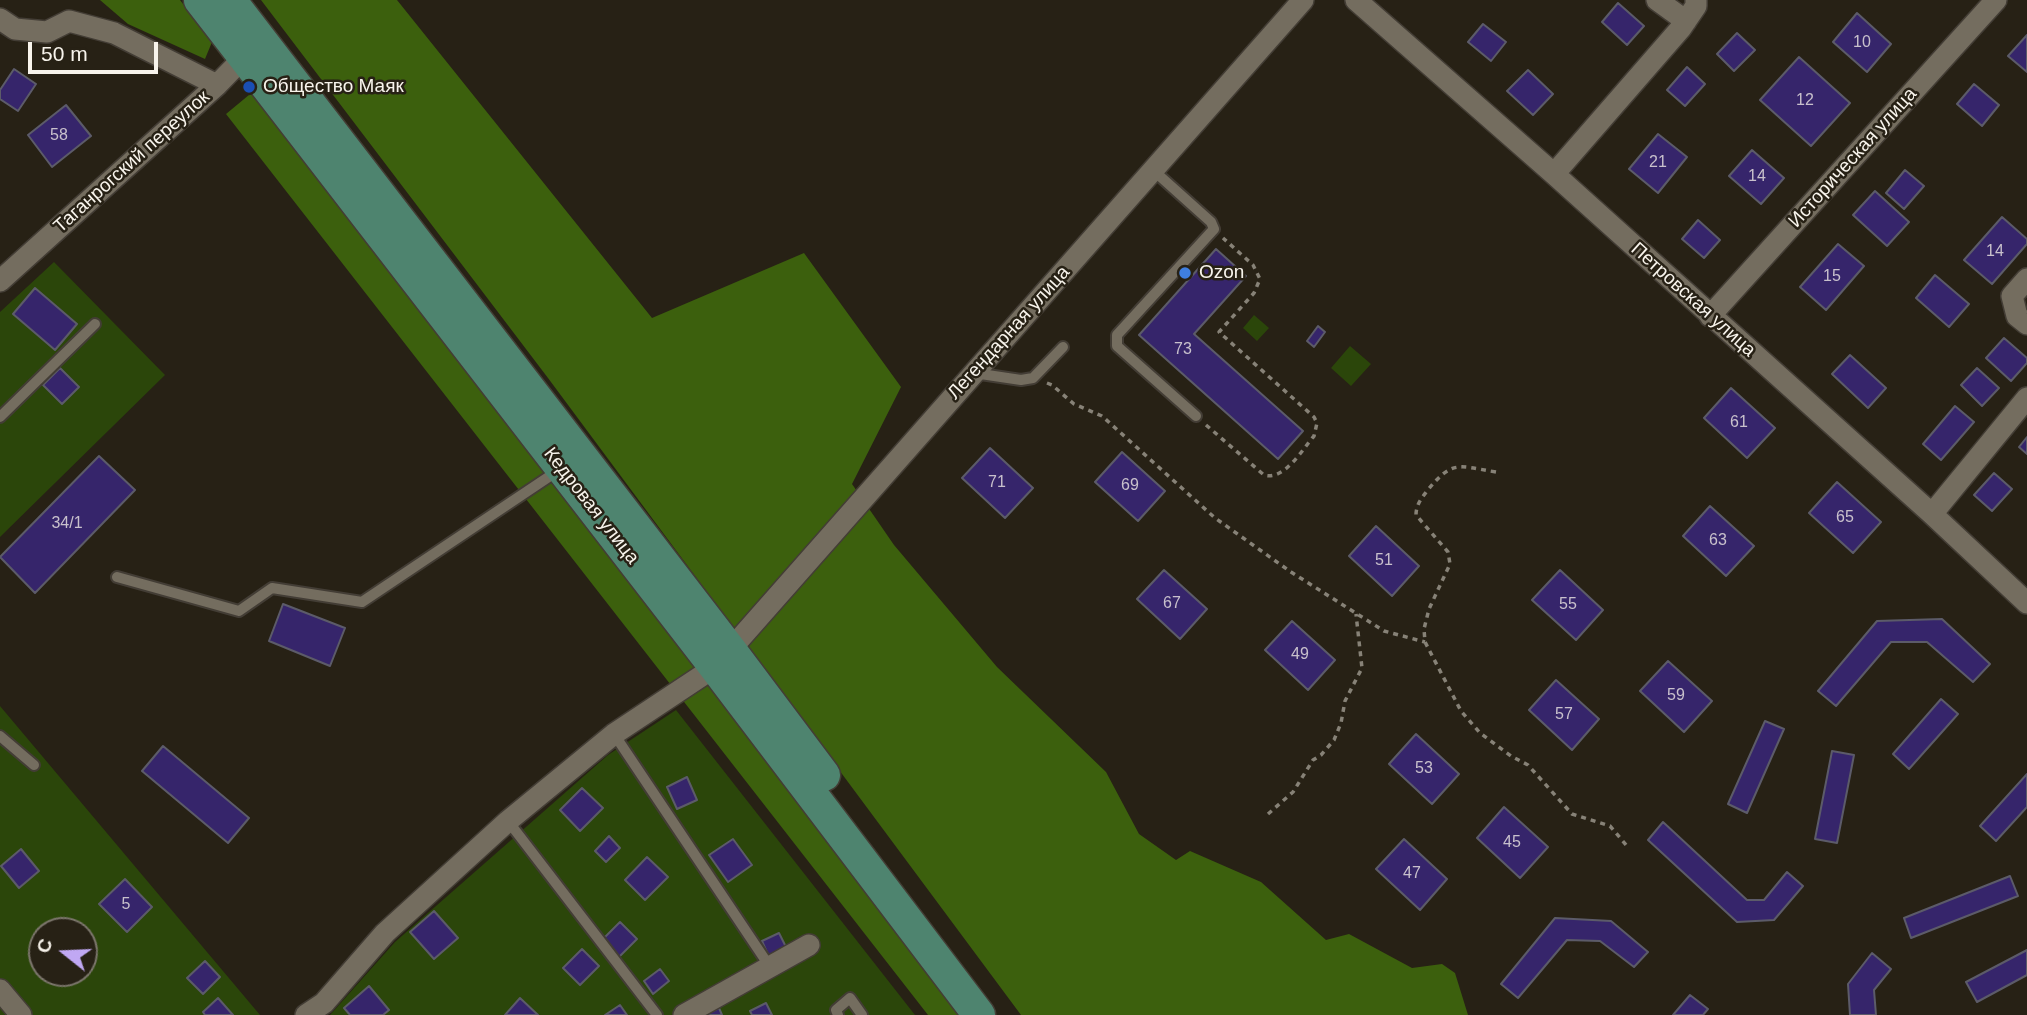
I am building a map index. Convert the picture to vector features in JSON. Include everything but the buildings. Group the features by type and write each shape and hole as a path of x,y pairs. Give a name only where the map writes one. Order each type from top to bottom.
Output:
{"main road":[{"name":"Кедровая улица","path":"200,0 252,48 723,659 1003,1015"},
{"name":"Кедровая улица","path":"230,0 252,48 562,468 723,659 979,1015"}],"street":[{"name":"Легендарная улица","path":"306,1015 324,1003 385,933 508,821 614,734 723,659 1303,0"},
{"name":"Петровская улица","path":"1356,0 1932,513 2027,603"},
{"path":"1657,0 1686,21"},
{"path":"1554,174 1686,21 1696,6 1696,0"},
{"name":"Историческая улица","path":"1710,316 1996,0"},
{"path":"0,19 15,29 47,32 69,22 114,33 217,85"},
{"name":"Таганрогский переулок","path":"3,273 217,85 252,48"},
{"path":"2027,279 2012,296 2017,316 2027,324"},
{"path":"1932,513 2027,398"},
{"path":"684,1015 809,945"},
{"path":"0,990 21,1015"}],"lane":[{"path":"1153,170 1211,222 1214,229 1117,335 1116,342 1117,346 1196,416"},
{"path":"0,417 95,324"},
{"path":"974,373 1021,380 1033,378 1063,347"},
{"path":"117,577 239,611 272,588 362,602 562,468"},
{"path":"614,734 770,967"},
{"path":"0,736 34,765"},
{"path":"508,821 657,1015"},
{"path":"838,1015 836,1010 850,999 862,1015"}],"path":[{"path":"1196,416 1264,475 1270,477 1282,473 1317,430 1314,417 1219,332 1254,293 1260,279 1253,265 1214,229"},
{"path":"1033,378 1052,385 1074,404 1102,416 1215,518 1291,572 1384,631 1425,642"},
{"path":"1496,472 1450,468 1442,472 1416,508 1416,515 1448,552 1450,564 1429,609 1424,629 1425,642 1461,711 1480,733 1528,765 1572,814 1610,826 1627,846"},
{"path":"1268,814 1293,792 1313,760 1334,740 1345,701 1362,668 1356,614"}],"green space":[{"path":"100,0 180,0 212,42 205,59 128,24"},
{"path":"261,0 397,0 652,318 804,253 901,387 852,484 894,545 997,667 1106,772 1139,834 1176,860 1190,851 1261,882 1326,940 1349,934 1412,968 1442,964 1455,973 1468,1015 1021,1015 548,378"},
{"path":"261,85 971,1015 928,1015 226,114"},
{"path":"54,262 165,375 0,537 0,312"},
{"path":"1254,315 1269,328 1257,341 1243,328"},
{"path":"1350,346 1371,364 1351,386 1331,368"},
{"path":"0,706 260,1015 0,1015"},
{"path":"676,710 915,1015 330,1015 395,942 608,755"}],"place":[{"name":"Общество Маяк","path":"249,87"},
{"name":"Ozon","path":"1185,273"}]}
